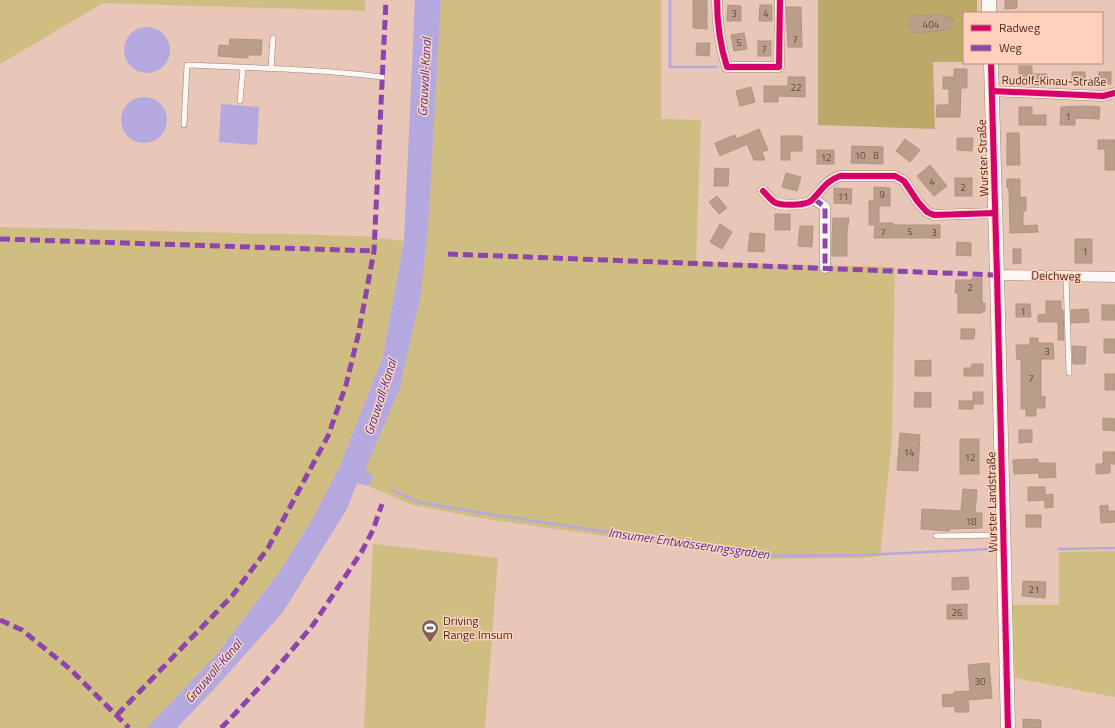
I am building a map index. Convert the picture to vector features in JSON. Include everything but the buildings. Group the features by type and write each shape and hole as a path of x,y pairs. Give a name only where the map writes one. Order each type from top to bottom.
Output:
{"main road":[{"path":"989,0 989,12"},
{"name":"Wurster Straße","path":"991,64 997,276"},
{"name":"Wurster Landstraße","path":"997,276 1008,728"}],"street":[{"path":"717,0 721,47 727,67 779,67 780,0"},
{"name":"Rudolf-Kinau-Straße","path":"992,91 1103,96 1115,93"},
{"path":"763,191 774,203 794,205 811,202 834,178 840,176 895,176 904,181 918,202 927,212 934,215 995,214"},
{"path":"814,199 825,208 825,268"},
{"name":"Deichweg","path":"997,276 1115,277"}],"lane":[{"path":"271,69 273,38"},
{"path":"184,125 187,65 382,77"},
{"path":"240,101 243,68"},
{"path":"1066,276 1069,373"},
{"path":"936,536 1004,535"}],"path":[{"path":"779,67 814,68 812,176 824,187"}],"shaded area":[{"path":"0,0 365,0 365,11 103,3 0,64"},
{"path":"441,0 661,0 661,119 701,120 696,262 895,267 892,439 880,556 860,558 767,559 480,518 413,505 368,486 373,476 364,470 400,388 421,294 428,229"},
{"path":"818,0 977,0 977,12 963,12 963,62 933,62 935,129 818,125"},
{"path":"0,227 361,236 404,241 383,357 339,468 314,516 281,570 217,654 147,728 0,728"},
{"name":"Driving Range Imsum","path":"373,544 498,558 485,728 364,728"},
{"path":"1115,551 1115,697 1015,678 1012,605 1059,605 1059,552"}],"water":[{"name":"Grauwall-Kanal","path":"415,0 441,0 428,229 421,294 400,388 365,470 373,476 368,486 357,483 347,509 283,612 215,688 177,728 147,728 217,654 281,570 314,516 339,468 383,357 404,241"},
{"path":"143,27 151,27 160,31 166,37 170,50 166,63 160,69 151,73 143,73 134,69 128,63 124,54 124,46 128,37 134,31"},
{"path":"149,97 153,98 163,107 166,111 166,129 157,139 149,143 139,143 131,139 122,129 121,115 125,107 135,98"},
{"path":"221,104 259,107 257,145 219,142"}],"waterway":[{"path":"670,0 670,67 716,67"},
{"name":"Imsumer Entwässerungsgraben","path":"392,490 418,502 768,556 862,555 991,549"},
{"name":"Imsumer Entwässerungsgraben","path":"1059,549 1115,548"}],"marked path":[{"path":"117,715 232,596 268,548 328,436 346,385 358,336 374,251 386,0"},
{"path":"814,199 825,207 825,268"},
{"path":"0,239 374,251"},
{"path":"448,254 997,275"},
{"path":"221,728 269,677 313,625 362,551 373,530 382,504"},
{"path":"0,620 22,630 70,669 129,728"}],"cycle path":[{"path":"717,0 719,34 727,67 779,67 780,0"},
{"path":"991,64 1008,728"},
{"path":"992,91 1103,96 1115,93"},
{"path":"763,191 774,202 787,205 799,204 812,200 831,180 840,176 895,176 904,181 918,202 927,212 934,215 995,213"}],"place":[{"name":"Driving Range Imsum","path":"430,643"}]}
